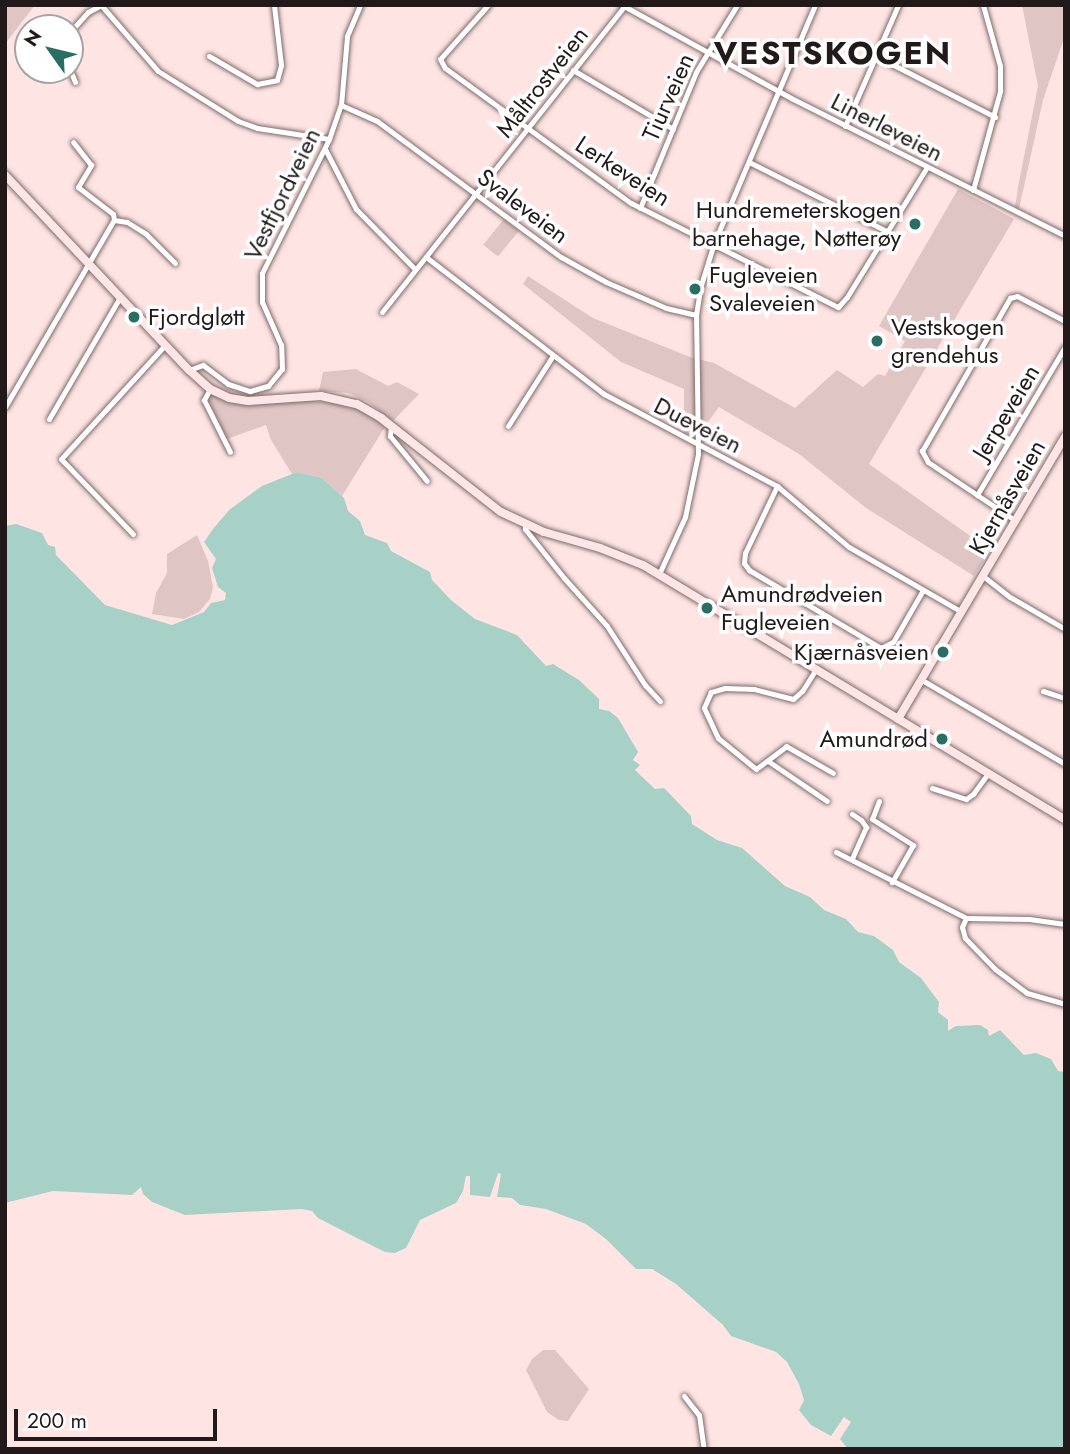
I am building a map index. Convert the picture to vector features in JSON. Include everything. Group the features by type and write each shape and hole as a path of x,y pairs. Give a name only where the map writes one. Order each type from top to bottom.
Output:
{"main road":[{"path":"5,174 165,345 210,389 229,398 248,401 314,396 334,397 358,404 391,426 488,503 525,524 618,554 659,574 1065,820"},
{"name":"Kjernåsveien","path":"898,719 1065,437"}],"street":[{"path":"84,16 101,5 158,71 237,121 257,128 329,139"},
{"path":"209,56 257,83 264,85 277,80 281,65 274,5"},
{"name":"Vestfjordveien","path":"189,370 203,365 228,384 250,391 261,390 278,377 284,358 262,302 262,273 329,139 341,105 344,47 360,5"},
{"name":"Lerkeveien","path":"488,5 440,59 441,62 640,208 838,307 927,167"},
{"name":"Tiurveien","path":"640,208 706,53 737,5"},
{"path":"659,574 685,517 699,445 696,315 701,285 714,243 815,5"},
{"path":"845,126 898,5"},
{"path":"973,190 995,117 1000,74 984,5"},
{"name":"Linerleveien","path":"624,6 706,53 845,126 1065,236"},
{"name":"Måltrostveien","path":"382,312 624,6"},
{"path":"876,56 995,117"},
{"path":"573,70 673,129"},
{"name":"Svaleveien","path":"341,105 377,121 548,248 596,278 666,308 696,315"},
{"path":"5,407 114,220 113,215 78,187 91,165 74,142"},
{"path":"325,149 356,209 415,269"},
{"path":"749,162 888,232"},
{"path":"114,220 127,222 146,234 175,263"},
{"name":"Dueveien","path":"426,257 552,357 614,400 777,486 849,547 962,612"},
{"path":"1016,521 925,459 922,451 1010,298 1017,296 1065,321"},
{"path":"49,419 120,297"},
{"path":"132,534 61,459 165,345"},
{"name":"Jerpeveien","path":"977,495 1065,347"},
{"path":"508,426 552,357"},
{"path":"210,389 204,401 230,452"},
{"path":"391,426 390,436 427,481"},
{"path":"777,486 745,553 744,563 749,570 881,648 893,642 923,590"},
{"path":"525,524 525,529 564,578 607,626 645,685 660,701"},
{"name":"Kjernåsveien","path":"983,576 1010,597 1065,629"},
{"path":"816,669 802,691 793,698 754,690 725,688 711,692 705,700 704,708 719,738 756,769 768,761 779,748 786,746 833,773"},
{"path":"922,680 1065,764"},
{"path":"1043,691 1065,698"},
{"path":"768,761 827,801"},
{"path":"932,788 966,799 973,794 988,773"},
{"path":"879,801 872,819 913,845 892,882"},
{"path":"852,814 866,827 852,859"},
{"path":"836,852 966,918 1029,919 1065,924"},
{"path":"966,918 962,930 965,938 1004,977 1038,998 1065,1004"},
{"path":"684,1396 699,1415 704,1449"}],"shaded area":[{"path":"5,5 35,5 28,14 14,14 14,32 5,44"},
{"path":"1022,5 1065,5 1065,35 1043,100 1019,209 1015,207 1018,187 1038,86"},
{"path":"958,189 1014,219 869,464 990,550 974,576 866,508 799,454 719,407 705,426 704,443 684,433 684,389 621,362 523,284 528,276 593,318 690,357 714,363 795,408 837,370 863,387 878,374 885,376 905,341 879,326"},
{"path":"504,219 519,231 498,257 483,245"},
{"path":"356,369 388,386 397,382 419,394 393,421 367,401 348,393 319,391 323,372"},
{"path":"210,392 224,401 251,406 298,400 343,403 364,411 385,427 342,496 322,478 297,472 292,474 271,440 266,425 227,439 208,400"},
{"path":"197,535 208,561 213,587 210,599 199,612 184,619 152,614 156,593 167,573 167,554"},
{"path":"543,1350 555,1350 589,1389 568,1421 559,1420 547,1412 526,1370 532,1359"}],"water":[{"path":"297,472 322,478 344,498 348,511 360,521 365,535 387,543 391,551 430,572 432,580 451,600 475,619 517,635 546,666 553,664 579,680 599,699 599,709 609,711 618,718 638,752 633,760 640,765 635,770 655,789 664,788 691,816 692,824 717,840 742,848 785,886 810,897 824,910 846,919 858,932 874,936 893,950 899,962 921,978 939,1002 938,1012 948,1020 948,1031 956,1026 980,1025 988,1030 989,1036 1000,1030 1024,1055 1036,1053 1051,1059 1058,1071 1065,1072 1065,1449 848,1449 840,1439 851,1422 844,1417 831,1436 811,1425 799,1410 804,1400 799,1384 787,1362 776,1352 731,1336 723,1325 676,1284 652,1269 636,1269 606,1239 586,1224 546,1209 520,1205 512,1198 497,1197 501,1174 498,1173 490,1197 470,1195 470,1176 466,1176 463,1191 456,1203 420,1220 406,1248 395,1253 385,1252 357,1238 318,1218 312,1211 302,1209 185,1215 152,1202 143,1194 141,1187 132,1195 53,1191 5,1203 5,526 16,524 42,533 48,545 55,547 56,555 105,605 172,625 204,612 211,603 225,600 226,593 218,587 212,568 216,559 204,542 213,529 229,510 262,486"}],"place":[{"name":"Hundremeterskogen barnehage, Nøtterøy","path":"915,224"},
{"name":"Fugleveien Svaleveien","path":"695,289"},
{"name":"Fjordgløtt","path":"134,317"},
{"name":"Vestskogen grendehus","path":"877,341"},
{"name":"Amundrødveien Fugleveien","path":"707,608"},
{"name":"Kjærnåsveien","path":"943,652"},
{"name":"Amundrød","path":"942,739"}],"district":[{"name":"VESTSKOGEN","path":"833,53"}]}
